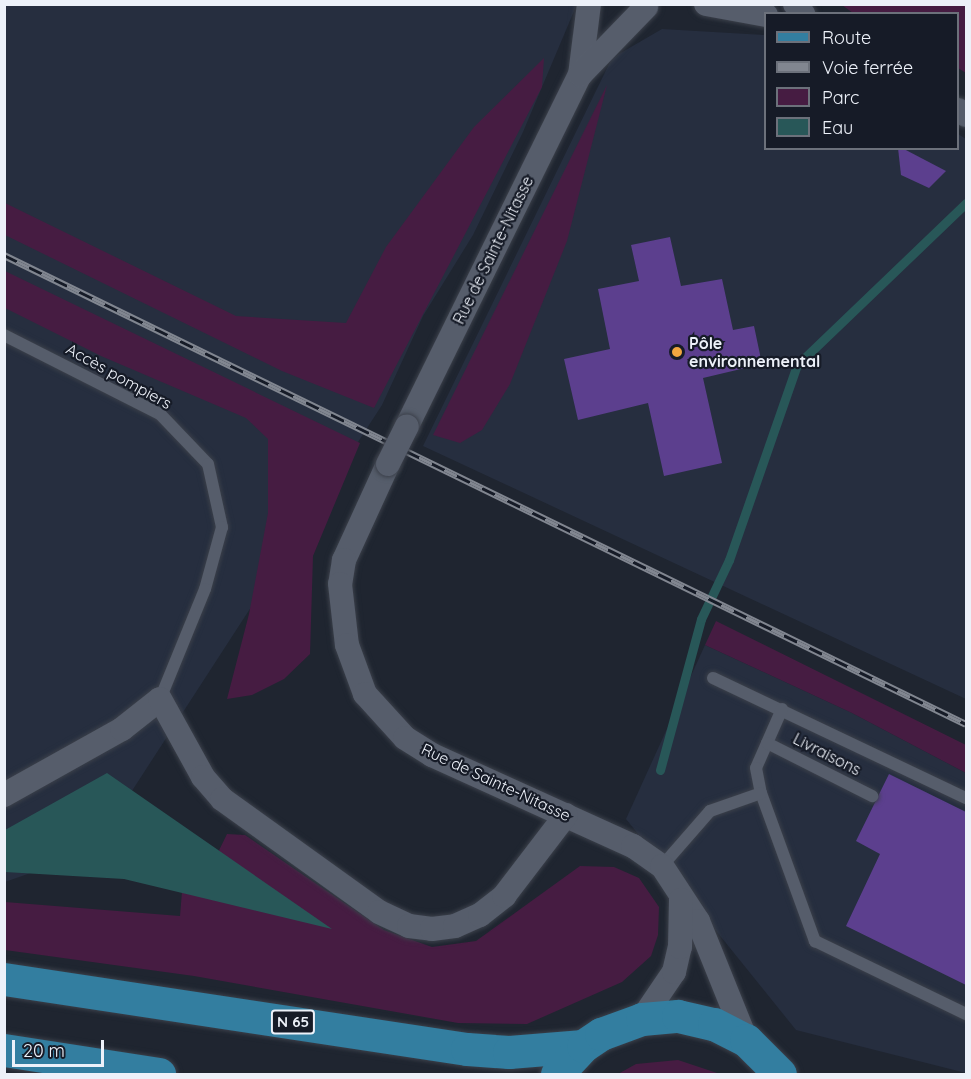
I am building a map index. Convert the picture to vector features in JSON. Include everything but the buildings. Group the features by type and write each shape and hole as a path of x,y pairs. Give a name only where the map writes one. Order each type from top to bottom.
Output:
{"main road":[{"name":"N 65","path":"4,979 467,1049 509,1052 583,1046"},
{"path":"557,1074 583,1046 601,1034 642,1019 678,1016 705,1022 746,1040 780,1074"},
{"path":"4,1050 159,1074"}],"street":[{"name":"Rue de Sainte-Nitasse","path":"580,75 589,4"},
{"path":"706,4 764,15"},
{"name":"Rue de Sainte-Nitasse","path":"644,5 580,75 388,464 344,560 340,584 347,645 364,694 405,738 432,754 633,846 662,866 681,900 698,921 746,1040"},
{"path":"4,795 122,729 160,699 203,777 222,799 379,912 409,926 432,929 454,926 480,915 504,896 566,815"},
{"path":"642,1019 674,972 680,947 681,900"}],"lane":[{"name":"Accès pompiers","path":"4,335 160,414 208,464 222,528 205,589 160,699"},
{"path":"713,678 966,798"},
{"path":"782,709 756,768 761,793 815,942 966,1014"},
{"name":"Livraisons","path":"767,743 873,796"},
{"path":"662,866 710,811 761,793"}],"shaded area":[{"path":"577,4 523,132 473,235 423,316 382,405 93,851 5,882 4,5"},
{"path":"662,29 764,35 764,150 959,150 959,135 966,139 966,699 423,446 612,58"},
{"path":"705,645 852,713 966,773 966,1073 796,1030 626,819"}],"green space":[{"path":"842,5 966,5 966,73 959,69 959,12 852,12"},
{"path":"544,58 542,87 374,408 282,371 5,235 5,203 236,316 346,323 386,247 474,127"},
{"path":"607,85 567,241 510,384 482,430 460,443 433,435"},
{"path":"5,271 360,443 313,556 310,654 284,679 252,695 227,699 249,614 268,513 268,439 246,418 101,356 5,308"},
{"path":"716,621 966,745 966,773 852,713 705,645"},
{"path":"227,834 245,835 384,930 432,947 476,941 580,866 614,867 639,878 659,907 658,935 651,956 622,982 527,1024 458,1023 194,976 5,950 5,902 180,916 184,867 207,875"},
{"path":"678,1060 720,1074 618,1074 636,1064"}],"water":[{"path":"107,773 332,929 124,879 5,872 5,830"}],"waterway":[{"path":"660,770 701,619 729,560 797,365 966,203"}],"railway":[{"path":"4,255 966,724"}],"place":[{"name":"Pôle environnemental","path":"677,352"}]}
